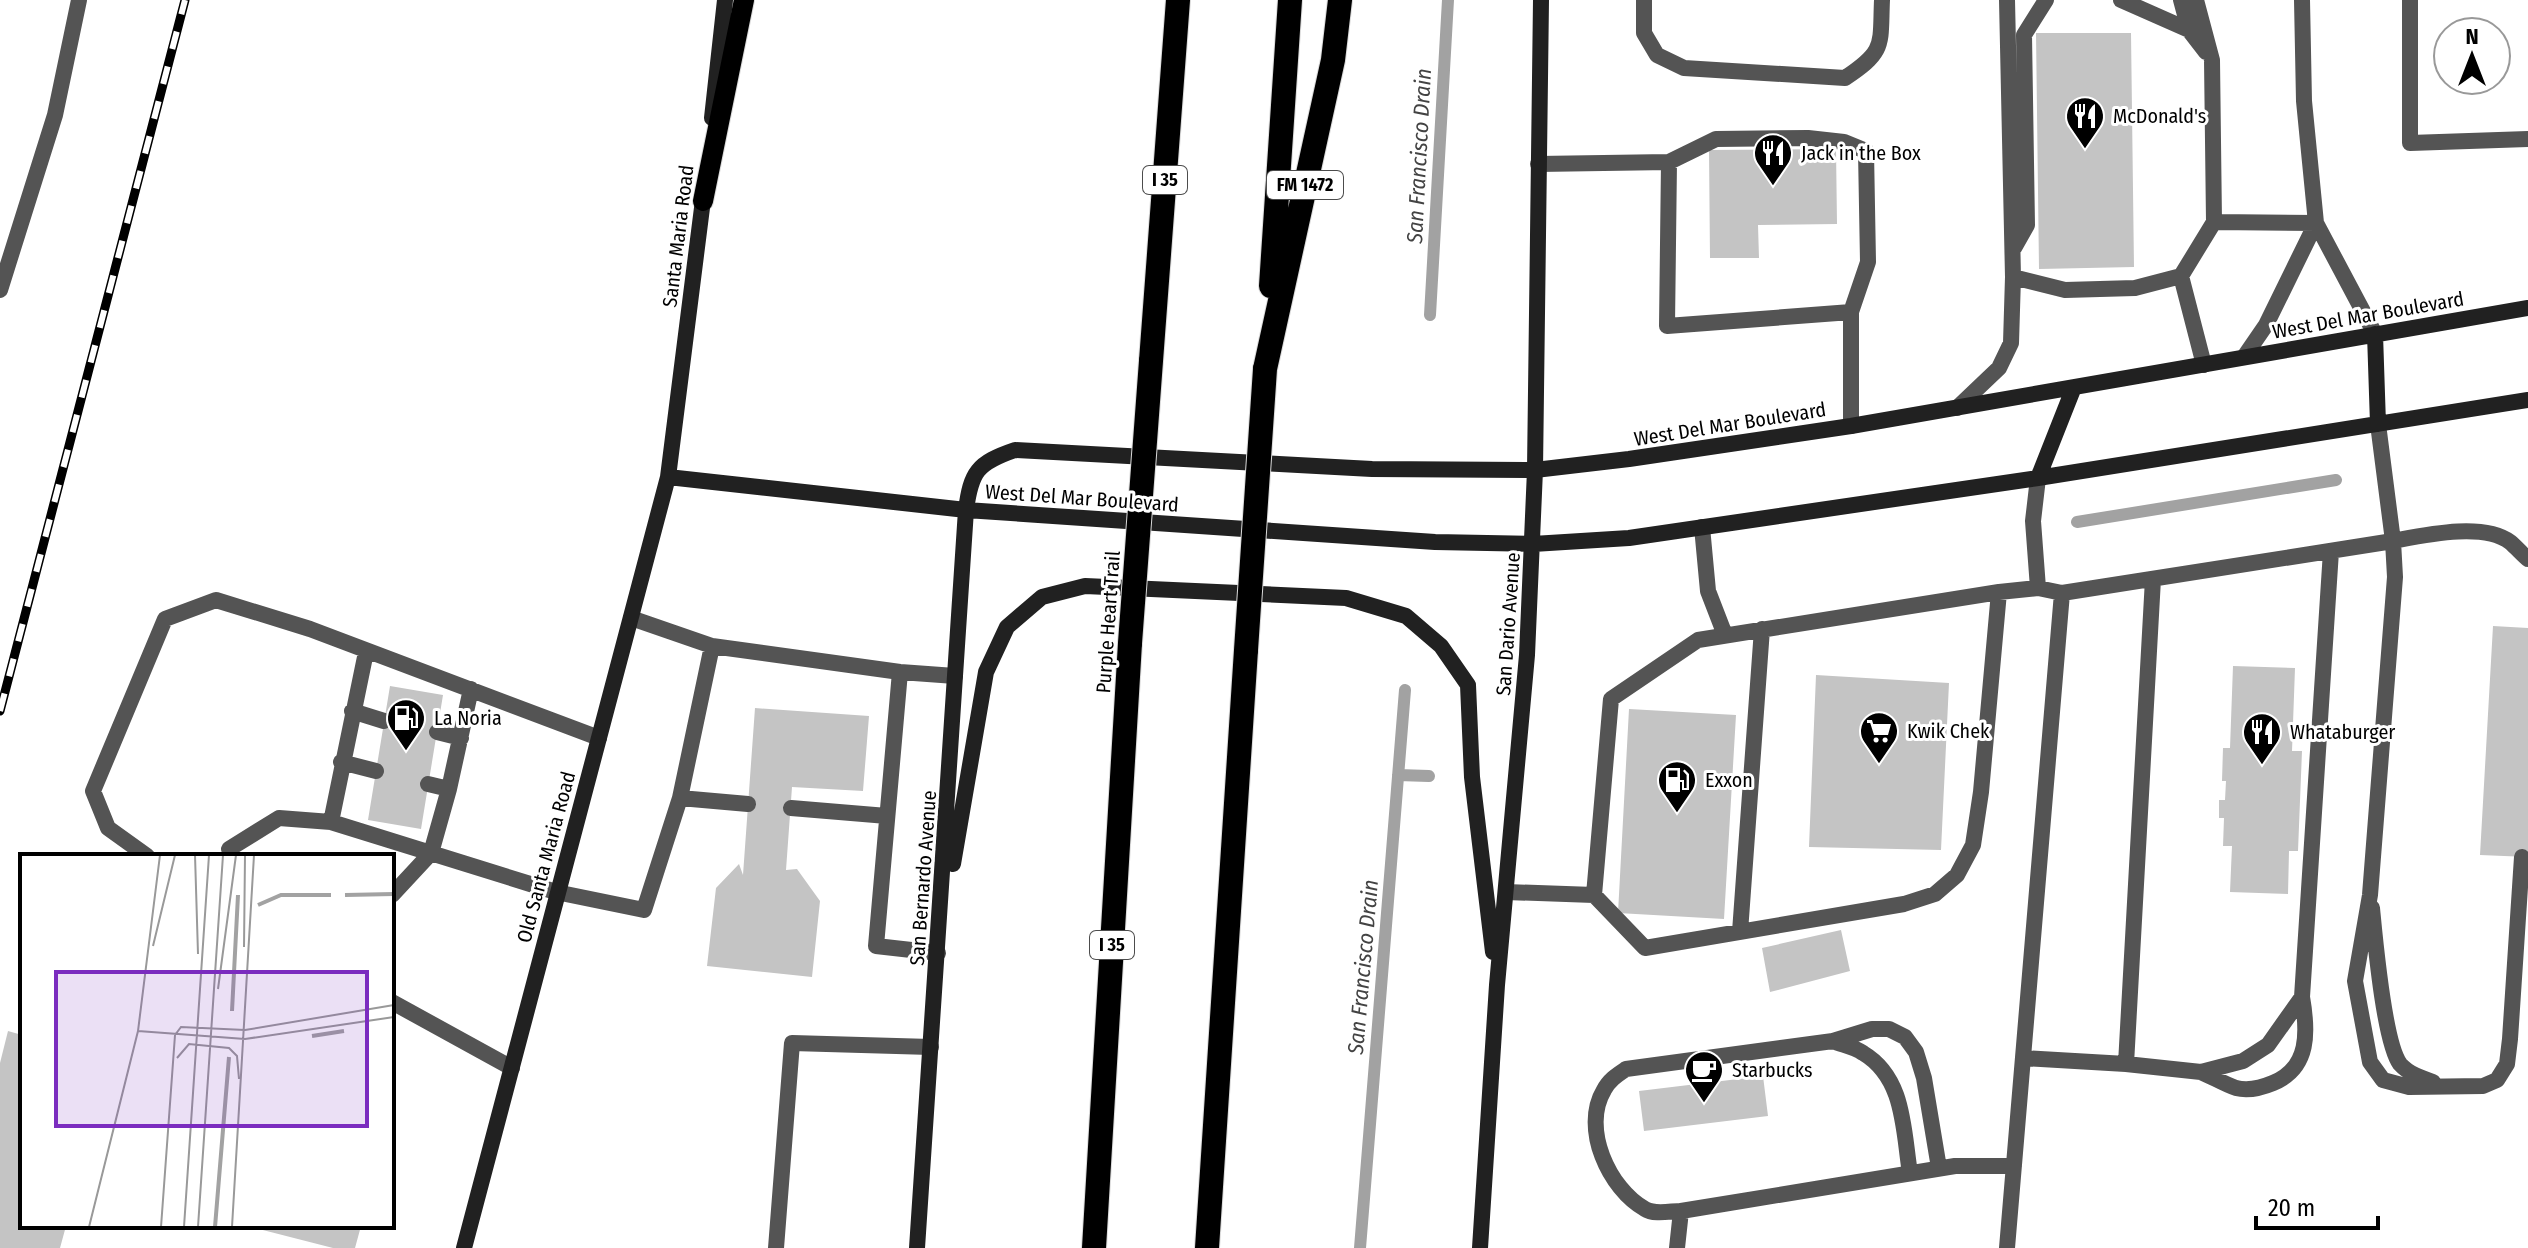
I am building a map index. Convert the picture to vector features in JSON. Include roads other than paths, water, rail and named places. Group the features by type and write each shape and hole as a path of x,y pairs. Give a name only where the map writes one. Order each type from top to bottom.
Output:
{"highway":[{"path":"1164,0 1172,89"},
{"name":"Purple Heart Trail","path":"1094,1248 1130,643 1178,0"},
{"path":"1207,1248 1290,0"},
{"name":"FM 1472","path":"1265,369 1333,60 1340,0"}],"main road":[{"name":"Santa Maria Road","path":"668,477 725,0"},
{"path":"703,201 744,0"},
{"name":"San Dario Avenue","path":"1480,1248 1497,985 1527,655 1533,544 1541,0"},
{"name":"West Del Mar Boulevard","path":"966,510 970,484 976,470 992,458 1015,450 1372,469 1535,470 1851,426 2528,308"},
{"path":"2375,334 2378,424"},
{"path":"2038,478 2074,387"},
{"name":"West Del Mar Boulevard","path":"668,477 966,510 1435,542 1533,544 1629,538 2038,478 2528,400"},
{"name":"Old Santa Maria Road","path":"464,1248 668,477"},
{"name":"San Bernardo Avenue","path":"917,1248 966,510"},
{"path":"938,953 986,672 1007,627 1042,597 1085,586 1346,598 1406,616 1441,646 1468,685 1472,777 1497,985"}],"lane":[{"path":"0,290 55,115 79,0"},
{"path":"1644,0 1644,33 1657,55 1684,68 1845,78 1867,64 1880,49 1882,0"},
{"path":"1957,408 1999,368 2011,343 2013,250 2007,0"},
{"path":"2013,250 2027,225 2024,35 2045,0"},
{"path":"2121,0 2189,30"},
{"path":"2181,0 2189,30 2212,60"},
{"path":"2013,277 2065,290 2135,288 2181,276 2214,222 2212,60 2196,0"},
{"path":"2302,0 2304,101 2316,223 2375,334"},
{"path":"2410,0 2410,143 2528,139"},
{"path":"1538,164 1669,162 1716,139 1808,138 1844,142 1866,151 1868,262 1851,312 1851,426"},
{"path":"1669,162 1667,326 1851,312"},
{"path":"2214,222 2316,223"},
{"path":"2244,357 2266,325 2316,223"},
{"path":"2181,276 2204,365"},
{"path":"2378,424 2395,577 2370,895 2355,981 2370,1062 2383,1080 2409,1087 2483,1086 2497,1080 2507,1064 2522,857"},
{"path":"2038,478 2033,521 2038,588"},
{"path":"1702,527 1708,591 1725,635"},
{"path":"1594,895 1611,699 1698,640 1999,592 2038,588 2062,593 2432,534 2480,531 2508,540 2528,559"},
{"path":"2023,1058 2201,1072 2238,1088 2260,1088 2287,1078 2300,1062 2305,1045 2306,1021 2302,997 2331,551"},
{"path":"2126,1064 2153,579"},
{"path":"1506,892 1594,895 1645,948 1904,904 1935,894 1957,875 1973,845 1981,792 1999,592"},
{"path":"2007,1248 2062,593"},
{"path":"144,854 108,828 93,791 165,619 216,600 310,629 599,738"},
{"path":"631,618 712,646 900,672 955,676"},
{"path":"1740,932 1762,629"},
{"path":"229,854 279,818 331,822 556,892 644,910 680,798 712,646"},
{"path":"331,822 366,652"},
{"path":"900,672 876,946 938,953"},
{"path":"394,893 431,853 471,689"},
{"path":"352,711 384,721"},
{"path":"437,732 461,738"},
{"path":"341,762 376,771"},
{"path":"428,784 449,789"},
{"path":"680,798 748,804"},
{"path":"791,808 887,816"},
{"path":"2370,895 2378,968 2389,1029 2399,1062 2414,1076 2446,1087"},
{"path":"2201,1072 2243,1061 2268,1045 2302,997"},
{"path":"394,1003 512,1068"},
{"path":"1939,1168 1924,1078 1916,1052 1905,1037 1889,1029 1872,1029 1833,1041 1626,1069 1612,1078 1602,1093 1596,1115 1597,1136 1606,1168 1627,1195 1647,1211 1681,1211 1955,1166 2014,1166"},
{"path":"1833,1041 1862,1052 1883,1068 1896,1088 1910,1173"},
{"path":"776,1248 792,1043 931,1047"},
{"path":"1677,1248 1681,1211"}],"waterway":[{"name":"San Francisco Drain","path":"1430,315 1448,0"},
{"path":"2077,522 2336,480"},
{"name":"San Francisco Drain","path":"1360,1248 1405,690"},
{"path":"1398,775 1429,776"}],"railway":[{"path":"0,711 185,0"}],"place":[{"name":"McDonald's","path":"2085,150"},
{"name":"Jack in the Box","path":"1773,187"},
{"name":"La Noria","path":"406,752"},
{"name":"Kwik Chek","path":"1879,765"},
{"name":"Whataburger","path":"2262,766"},
{"name":"Exxon","path":"1677,814"},
{"name":"Starbucks","path":"1704,1104"}]}
